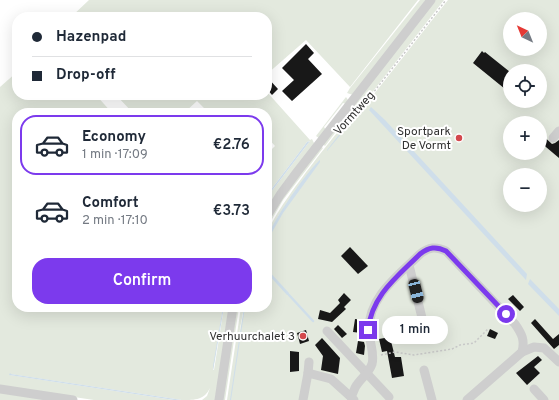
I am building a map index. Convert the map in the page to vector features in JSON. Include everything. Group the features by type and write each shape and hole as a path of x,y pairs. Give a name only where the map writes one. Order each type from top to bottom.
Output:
{"street":[{"name":"Vormtweg","path":"272,213 285,188 431,0"},
{"path":"308,373 331,379 352,399 356,385 372,366 374,357 368,330 373,309 386,288 420,254 431,248 440,248 446,251 515,324 522,334 524,344 522,352"},
{"path":"409,265 425,330"},
{"path":"219,400 232,312"},
{"path":"327,331 389,398"},
{"path":"467,400 522,352 534,347 540,347 547,350 559,362"},
{"path":"303,400 309,362"},
{"path":"424,370 432,400"},
{"path":"0,389 73,400"},
{"path":"534,389 544,400"}],"path":[{"name":"Vormtweg","path":"358,107 373,93 446,0"},
{"path":"374,357 396,352 414,355 452,349 460,345 474,343 488,329"}],"shaded area":[{"path":"89,0 418,0 350,87 306,40 272,70 272,12 76,12"},
{"path":"420,0 427,0 353,95 347,93 350,88"},
{"path":"434,0 444,0 371,94 351,112 325,146 322,143"},
{"path":"448,0 559,0 559,400 227,400 240,312 243,312 238,340 244,312 272,312 272,231 279,216 320,161 294,194 279,215 272,228 272,224 289,195 331,141 353,114 374,94"},
{"path":"12,76 12,100 100,100 108,108 12,108 12,312 222,312 214,370 223,312 229,312 215,400 202,400 207,396 210,388 202,397 191,400 182,400 10,374 174,400 94,400 0,386 0,87"},
{"path":"346,97 348,100 346,104 343,103 324,127 326,130 319,138 316,136"},
{"path":"272,98 310,140 312,139 315,145 272,203 272,191 310,141 307,142 272,188 272,149 275,146 272,143 272,108 204,108 197,101 189,108 128,108 121,100 272,100"},
{"path":"320,146 323,148 283,200 272,219 273,210"},
{"path":"235,312 238,312 225,400 222,400"},
{"path":"0,392 55,400 0,400"}],"water":[{"path":"371,107 385,120 527,274 526,280 369,110"},
{"path":"356,113 357,115 327,151 327,150"},
{"path":"310,141 272,191 272,188 307,142"},
{"path":"320,160 283,213 272,232 274,224 289,199"},
{"path":"272,274 289,293 289,295 287,295 272,278"},
{"path":"530,279 559,309 559,316 528,284"},
{"path":"222,312 223,312 213,371"},
{"path":"243,312 244,312 231,400"},
{"path":"10,373 11,374 182,400 9,375"}],"building":[{"path":"306,44 314,53 308,59 322,74 292,101 282,91 294,80 282,68"},
{"path":"482,51 503,66 503,87 473,63"},
{"path":"272,82 278,89 272,95"},
{"path":"547,139 552,144 559,140 559,158 547,148"},
{"path":"350,247 368,266 358,274 341,256"},
{"path":"344,293 351,300 344,307 346,309 332,322 318,319 320,310 330,313 340,303 338,300"},
{"path":"513,295 524,307 520,311 508,299"},
{"path":"355,319 363,320 361,333 353,332"},
{"path":"535,319 553,339 559,334 559,345 554,349 531,323"},
{"path":"338,325 347,334 342,338 334,329"},
{"path":"490,329 498,333 495,339 487,336"},
{"name":"Verhuurchalet 3","path":"306,330 309,341 300,344 297,333"},
{"path":"390,337 395,357 401,357 404,376 392,378 387,351 382,352 379,339"},
{"path":"322,338 340,358 338,374 321,370 323,356 315,345"},
{"path":"358,341 364,342 364,355 356,353"},
{"path":"290,351 299,352 299,371 290,372"},
{"path":"538,356 542,360 534,367 540,373 527,385 516,373"}],"waterway":[{"path":"289,295 313,321"}],"place":[{"name":"Sportpark De Vormt","path":"459,138"},
{"name":"Verhuurchalet 3","path":"303,336"}],"route":[{"path":"368,330 373,309 386,288 420,254 435,247 446,251 506,314"}]}
